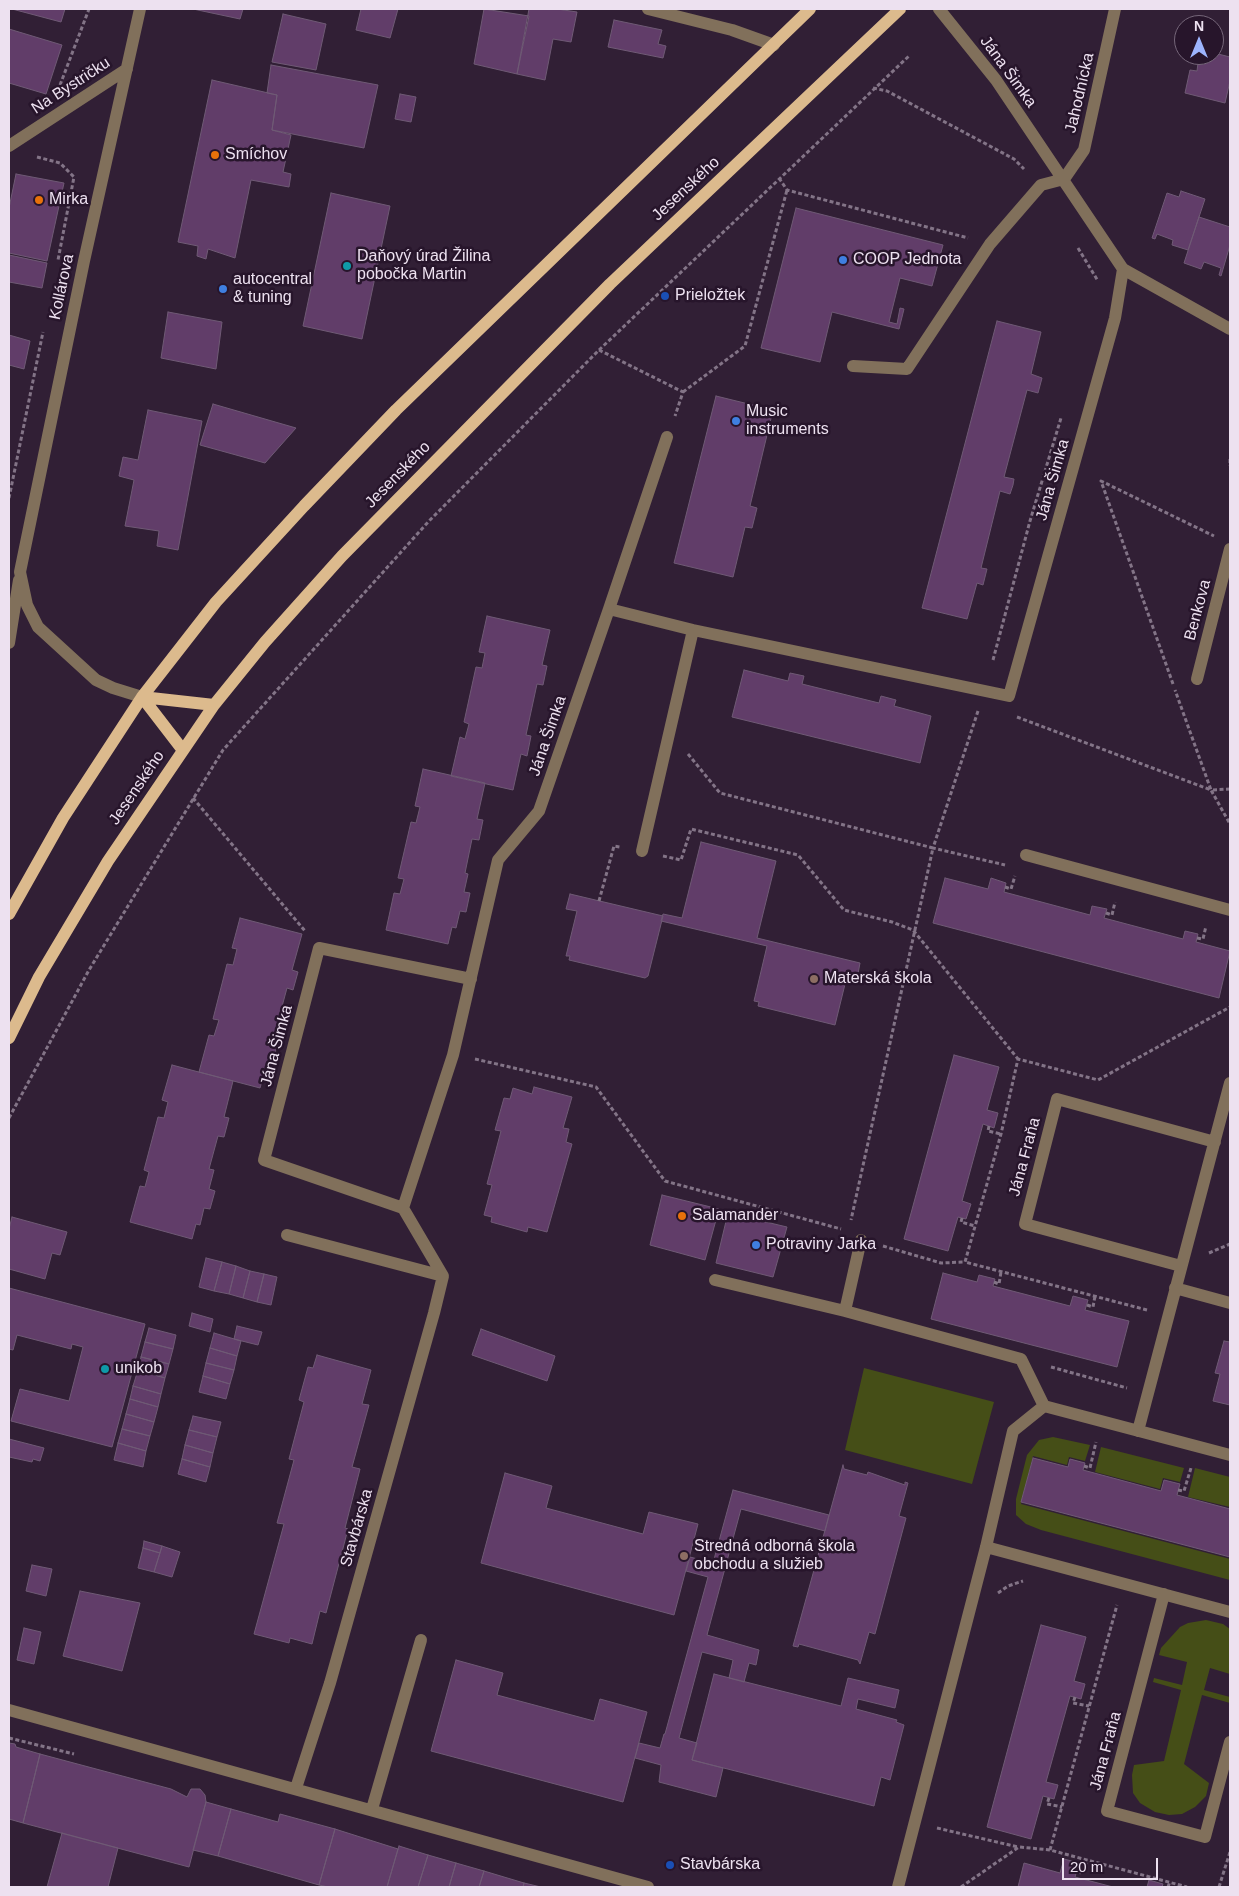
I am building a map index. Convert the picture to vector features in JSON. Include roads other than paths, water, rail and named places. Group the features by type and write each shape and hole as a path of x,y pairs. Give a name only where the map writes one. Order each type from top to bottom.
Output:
{"main road":[{"path":"9,914 63,818 142,697 216,602 396,410 565,244 810,9"},
{"name":"Jesenského","path":"9,1038 39,977 108,861 182,749 214,705 342,556 610,284 900,9"},
{"path":"142,697 214,705"},
{"path":"142,697 182,749"}],"street":[{"name":"Kollárova","path":"9,643 20,572 140,9"},
{"path":"648,9 732,30 774,44"},
{"name":"Jána Šimka","path":"609,609 693,630 1009,696 1115,318 1123,269 996,80 938,9"},
{"name":"Jahodnícka","path":"1064,179 1084,150 1116,9"},
{"name":"Na Bystričku","path":"9,146 127,68"},
{"path":"853,366 907,369 990,244 1042,186 1064,179"},
{"path":"1123,269 1230,329"},
{"name":"Jána Šimka","path":"471,979 319,948 264,1160 403,1208 453,1054 471,979 498,860 539,811 667,437"},
{"name":"Benkova","path":"1196,679 1230,550"},
{"name":"Kollárova","path":"20,572 27,604 38,628 96,680 142,697"},
{"path":"642,851 693,630"},
{"path":"1026,855 1230,910"},
{"path":"1138,1431 1230,1083"},
{"name":"Jána Fraňa","path":"1181,1266 1025,1224 1057,1099 1215,1142"},
{"path":"403,1208 443,1276"},
{"path":"287,1235 443,1276"},
{"path":"845,1311 862,1240"},
{"name":"Stavbárska","path":"296,1788 333,1673 443,1276"},
{"path":"715,1280 845,1311 1022,1359 1044,1406"},
{"path":"1175,1288 1230,1303"},
{"path":"1044,1406 1230,1455"},
{"path":"898,1887 986,1547 1013,1431 1044,1406"},
{"path":"986,1547 1230,1612"},
{"name":"Jána Fraňa","path":"1164,1594 1107,1811 1205,1837 1230,1742"},
{"path":"372,1809 421,1640"},
{"path":"9,1710 648,1887"}],"place":[{"name":"Smíchov","path":"215,155"},
{"name":"Mirka","path":"39,200"},
{"name":"COOP Jednota","path":"843,260"},
{"name":"Daňový úrad Žilina pobočka Martin","path":"347,266"},
{"name":"autocentral & tuning","path":"223,289"},
{"name":"Prieložtek","path":"665,296"},
{"name":"Music instruments","path":"736,421"},
{"name":"Materská škola","path":"814,979"},
{"name":"Salamander","path":"682,1216"},
{"name":"Potraviny Jarka","path":"756,1245"},
{"name":"unikob","path":"105,1369"},
{"name":"Stredná odborná škola obchodu a služieb","path":"684,1556"},
{"name":"Stavbárska","path":"670,1865"}]}
